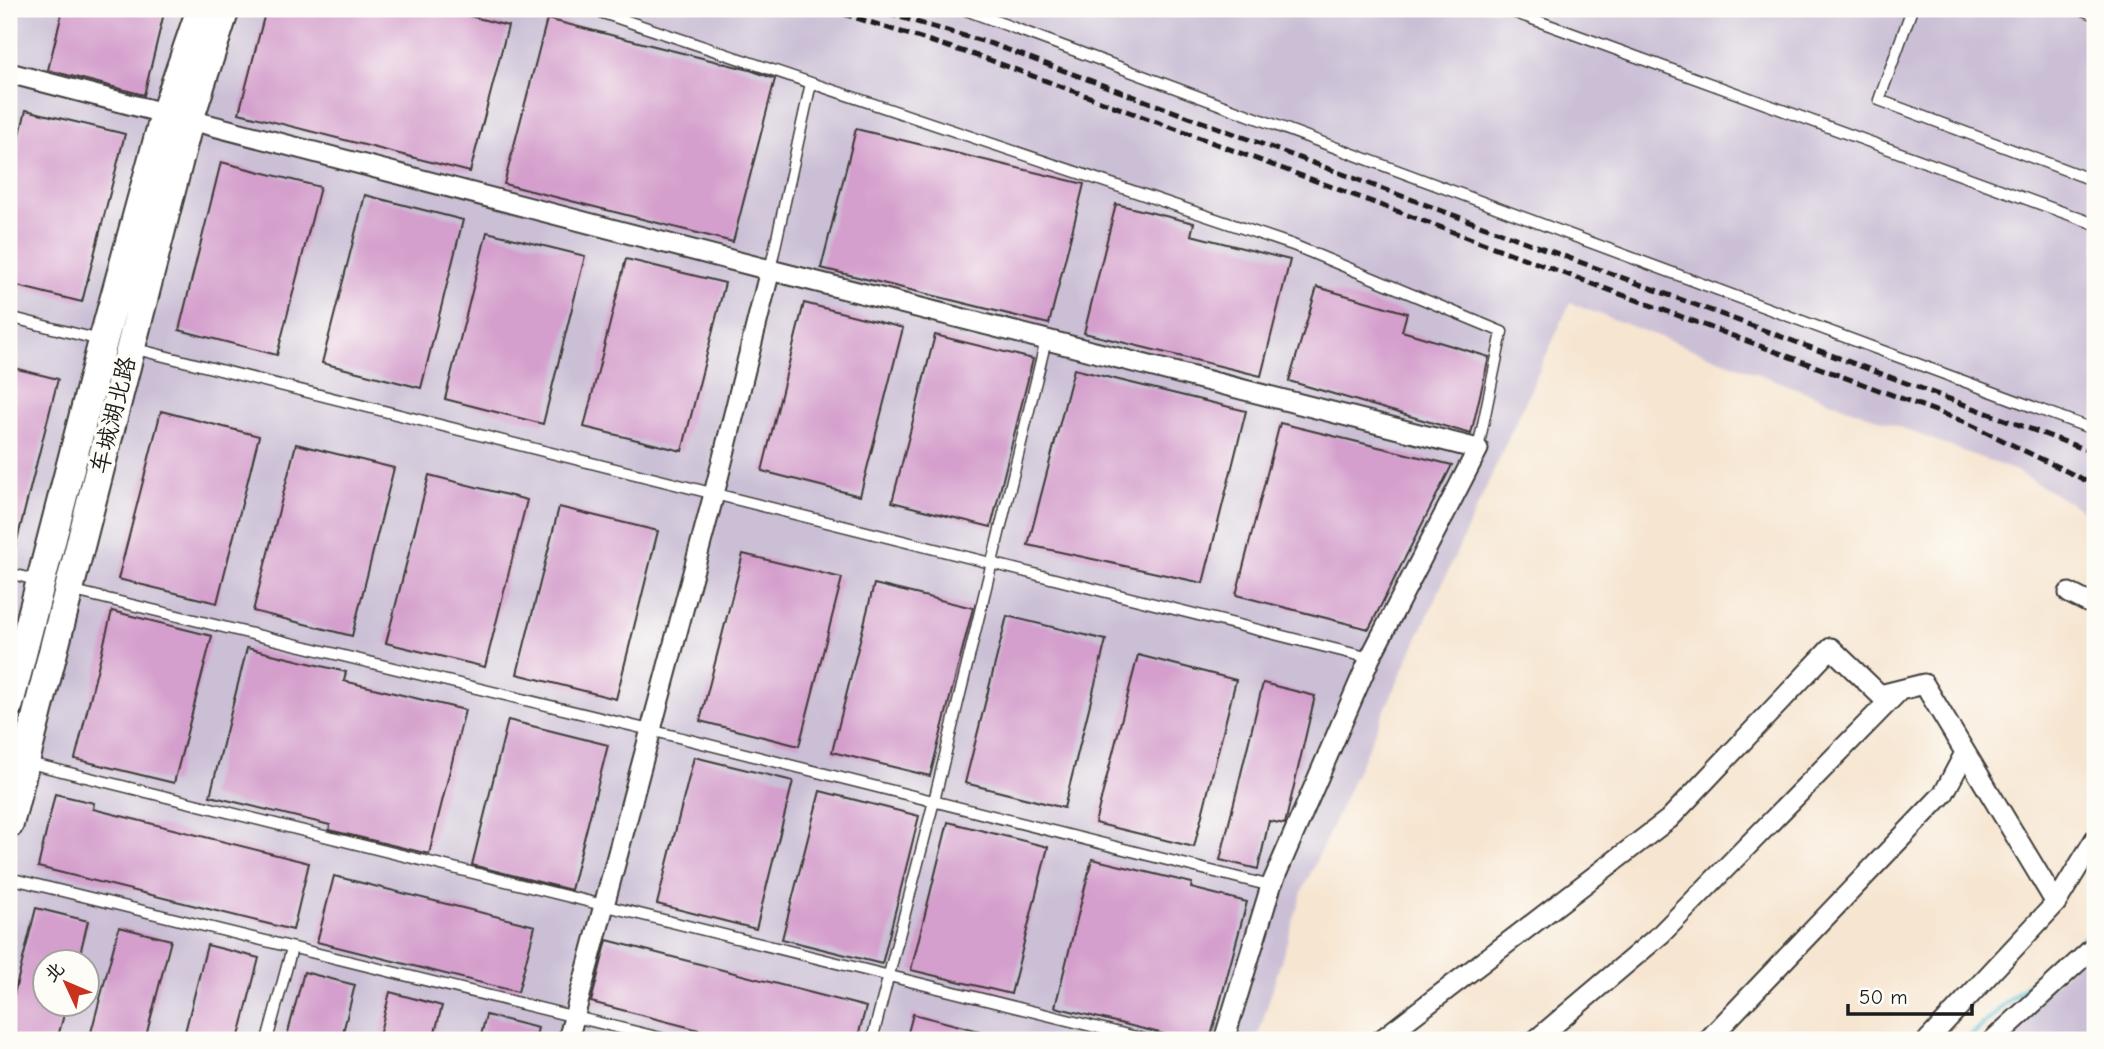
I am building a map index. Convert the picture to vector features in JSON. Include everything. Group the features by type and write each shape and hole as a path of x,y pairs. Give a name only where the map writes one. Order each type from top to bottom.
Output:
{"main road":[{"name":"车城湖北路","path":"9,824 17,760 54,585 177,117 201,9"},
{"name":"车城湖北路","path":"177,117 225,9"},
{"name":"车城湖北路","path":"9,704 54,585"}],"street":[{"path":"9,73 770,270 1478,449 1370,658 1271,887 1224,1040"},
{"path":"568,1040 714,494 770,270"},
{"path":"2068,593 2095,606"},
{"path":"1381,1040 1669,818 1830,648 1880,695 1924,684 2056,903"},
{"path":"1536,1040 1661,934 1900,690"},
{"path":"1708,1040 1944,793 1965,753"},
{"path":"1928,1040 2056,903 2095,839"},
{"path":"1993,1040 2095,946"}],"lane":[{"path":"591,9 1293,245 1502,332 1478,449"},
{"path":"963,9 2095,430"},
{"path":"1505,9 2095,224"},
{"path":"1912,9 1879,100 2095,181"},
{"path":"2080,9 2095,15"},
{"path":"770,270 811,83"},
{"path":"9,317 1370,658"},
{"path":"872,1040 934,801 1046,340"},
{"path":"9,573 650,730 1271,887"},
{"path":"17,760 1148,1040"},
{"path":"9,878 669,1040"},
{"path":"267,1040 292,948"}],"shaded area":[{"path":"9,9 2095,9 2095,518 2016,471 1570,303 1302,892 1257,1040 9,1040"},
{"path":"2095,946 2095,1040 1993,1040"}],"building":[{"path":"63,9 165,9 144,95 48,70"},
{"path":"266,9 443,9 508,26 470,172 239,113"},
{"path":"547,19 750,70 775,79 733,242 504,184"},
{"path":"26,110 125,134 82,302 9,284 9,179"},
{"path":"856,129 1084,184 1049,324 821,268"},
{"path":"221,162 320,187 277,355 179,330"},
{"path":"365,195 463,220 421,388 322,363"},
{"path":"1116,204 1194,223 1191,235 1290,260 1261,376 1084,333"},
{"path":"487,232 585,256 543,424 445,399"},
{"path":"626,259 725,283 682,451 584,427"},
{"path":"1317,287 1407,313 1402,331 1489,357 1471,434 1289,381"},
{"path":"804,303 903,328 860,496 762,471"},
{"path":"935,335 1033,359 991,527 892,502"},
{"path":"9,367 58,379 13,556 9,555"},
{"path":"1074,369 1246,411 1203,583 1028,545"},
{"path":"161,411 259,436 217,603 118,579"},
{"path":"1280,423 1452,465 1369,629 1236,595"},
{"path":"296,444 394,468 352,636 253,611"},
{"path":"429,475 527,500 485,667 386,643"},
{"path":"559,507 658,531 616,699 517,674"},
{"path":"743,554 842,578 799,746 700,721"},
{"path":"874,584 973,608 930,776 832,752"},
{"path":"112,611 212,636 174,783 75,759"},
{"path":"1007,616 1106,640 1064,808 965,783"},
{"path":"247,648 346,672 344,681 465,710 429,854 329,830 330,825 210,796"},
{"path":"1138,655 1236,680 1194,847 1095,823"},
{"path":"1263,683 1315,696 1285,824 1269,821 1258,869 1220,860"},
{"path":"508,720 608,745 571,890 472,865"},
{"path":"694,757 793,781 756,929 657,904"},
{"path":"820,791 919,816 882,964 782,939"},
{"path":"55,794 94,803 93,809 309,863 293,930 38,867"},
{"path":"948,822 1048,847 1011,994 911,970"},
{"path":"1092,859 1192,883 1191,888 1247,902 1210,1040 1175,1040 1176,1037 1055,1007"},
{"path":"334,876 535,926 518,992 317,942"},
{"path":"36,908 88,921 81,948 32,948 32,1018 63,1018 57,1040 9,1040 9,1014"},
{"path":"119,927 171,940 145,1040 89,1040 95,1018 102,1018 102,991"},
{"path":"607,940 866,1007 857,1040 738,1040 591,1002"},
{"path":"207,945 259,958 238,1040 183,1040"},
{"path":"304,972 355,985 341,1040 286,1040"},
{"path":"390,992 442,1006 433,1040 378,1040"},
{"path":"913,1014 999,1036 998,1040 906,1040"},
{"path":"486,1015 538,1028 535,1040 480,1040"}],"waterway":[{"path":"1966,1040 2095,929"}],"railway":[{"path":"828,9 987,59 1965,422 2095,485"},
{"path":"872,9 992,44 2095,453"}]}
